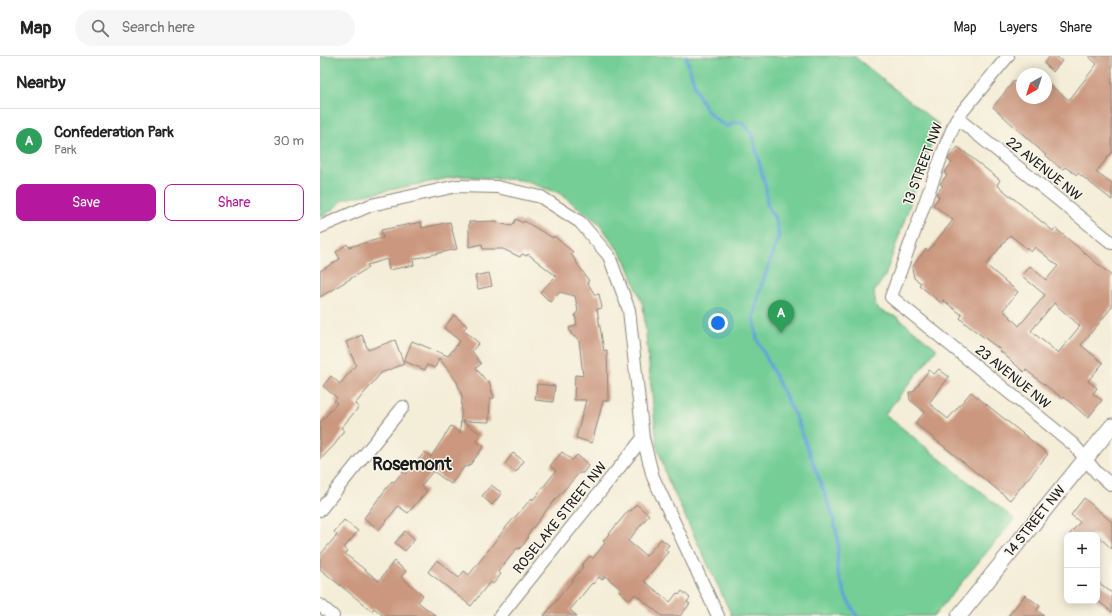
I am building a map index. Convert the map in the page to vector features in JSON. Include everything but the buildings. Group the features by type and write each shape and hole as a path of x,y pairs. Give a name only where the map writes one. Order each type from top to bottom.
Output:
{"main road":[{"name":"14 STREET NW","path":"959,616 1112,426"}],"street":[{"name":"13 STREET NW","path":"891,297 946,144 957,118 1008,56"},
{"name":"22 AVENUE NW","path":"957,118 1112,243"},
{"path":"320,227 371,205 457,186 497,187 541,197 580,222 609,256 629,310 643,438 652,477 718,616"},
{"name":"23 AVENUE NW","path":"891,297 1074,445 1097,473 1112,485"},
{"path":"320,510 403,407"},
{"name":"ROSELAKE STREET NW","path":"500,616 643,438"},
{"path":"320,605 333,616"}],"green space":[{"path":"320,56 854,56 938,124 885,276 874,292 876,306 881,311 897,317 937,349 885,414 1014,519 934,616 732,616 667,478 657,445 643,305 626,261 599,223 559,193 521,180 459,176 345,199 324,216 320,217"}],"waterway":[{"path":"686,56 699,97 710,114 728,127 732,123 742,122 752,134 766,189 767,205 775,219 779,236 759,293 754,318 757,339 797,420 832,513 838,538 837,570 846,597 857,616"}],"place":[{"name":"Confederation Park","path":"781,333"}],"district":[{"name":"Rosemont","path":"412,464"}]}
